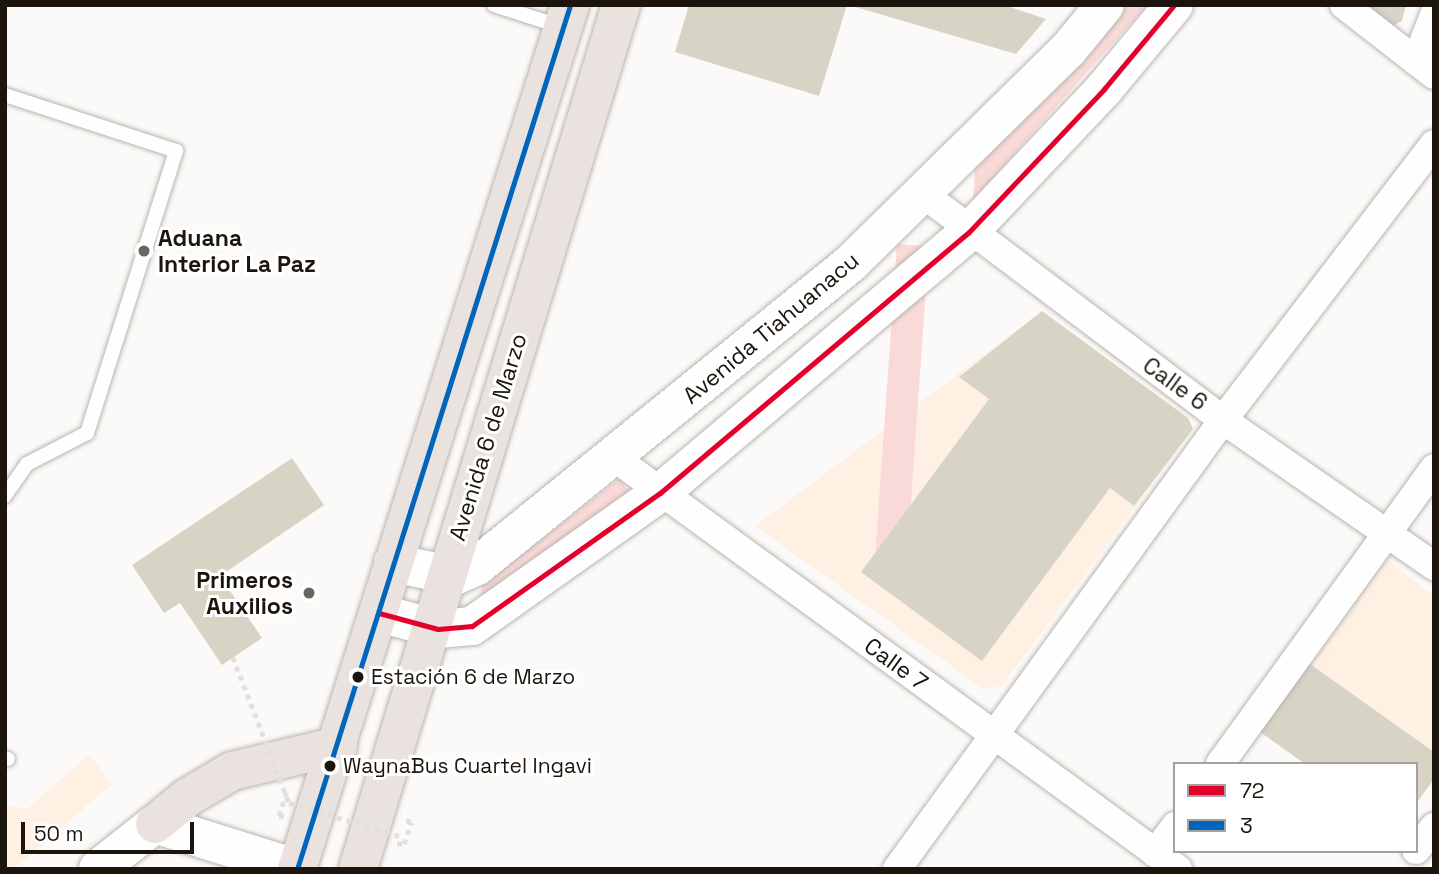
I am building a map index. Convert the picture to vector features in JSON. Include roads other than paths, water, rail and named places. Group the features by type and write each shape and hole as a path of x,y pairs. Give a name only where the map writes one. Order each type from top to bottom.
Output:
{"highway":[{"name":"Avenida 6 de Marzo","path":"358,869 621,5"},
{"path":"298,869 566,16"},
{"path":"155,824 188,797 232,771 338,746"}],"main road":[{"name":"Avenida Tiahuanacu","path":"446,576 465,574 477,566 615,458 850,264 1068,50 1105,5"},
{"path":"379,613 430,628 472,626 660,493 969,232 1104,89 1174,5"},
{"path":"393,563 446,576"},
{"path":"98,869 155,824 298,869"}],"street":[{"path":"1344,5 1425,68 1434,15"},
{"path":"897,869 1223,420 1434,144"},
{"name":"Calle 6","path":"922,193 969,232 1223,420 1434,566"},
{"name":"Calle 7","path":"615,458 1167,861"},
{"path":"1221,762 1434,468"},
{"path":"1418,848 1434,827"},
{"path":"1167,861 1173,835"},
{"path":"1402,869 1414,853"}],"lane":[{"path":"494,5 566,16"},
{"path":"5,95 176,151 87,433 27,464 5,496"}],"place":[{"name":"Aduana Interior La Paz","path":"144,251"},
{"name":"Primeros Auxilios","path":"309,593"},
{"name":"Estación 6 de Marzo","path":"358,677"},
{"name":"WaynaBus Cuartel Ingavi","path":"330,766"}]}
